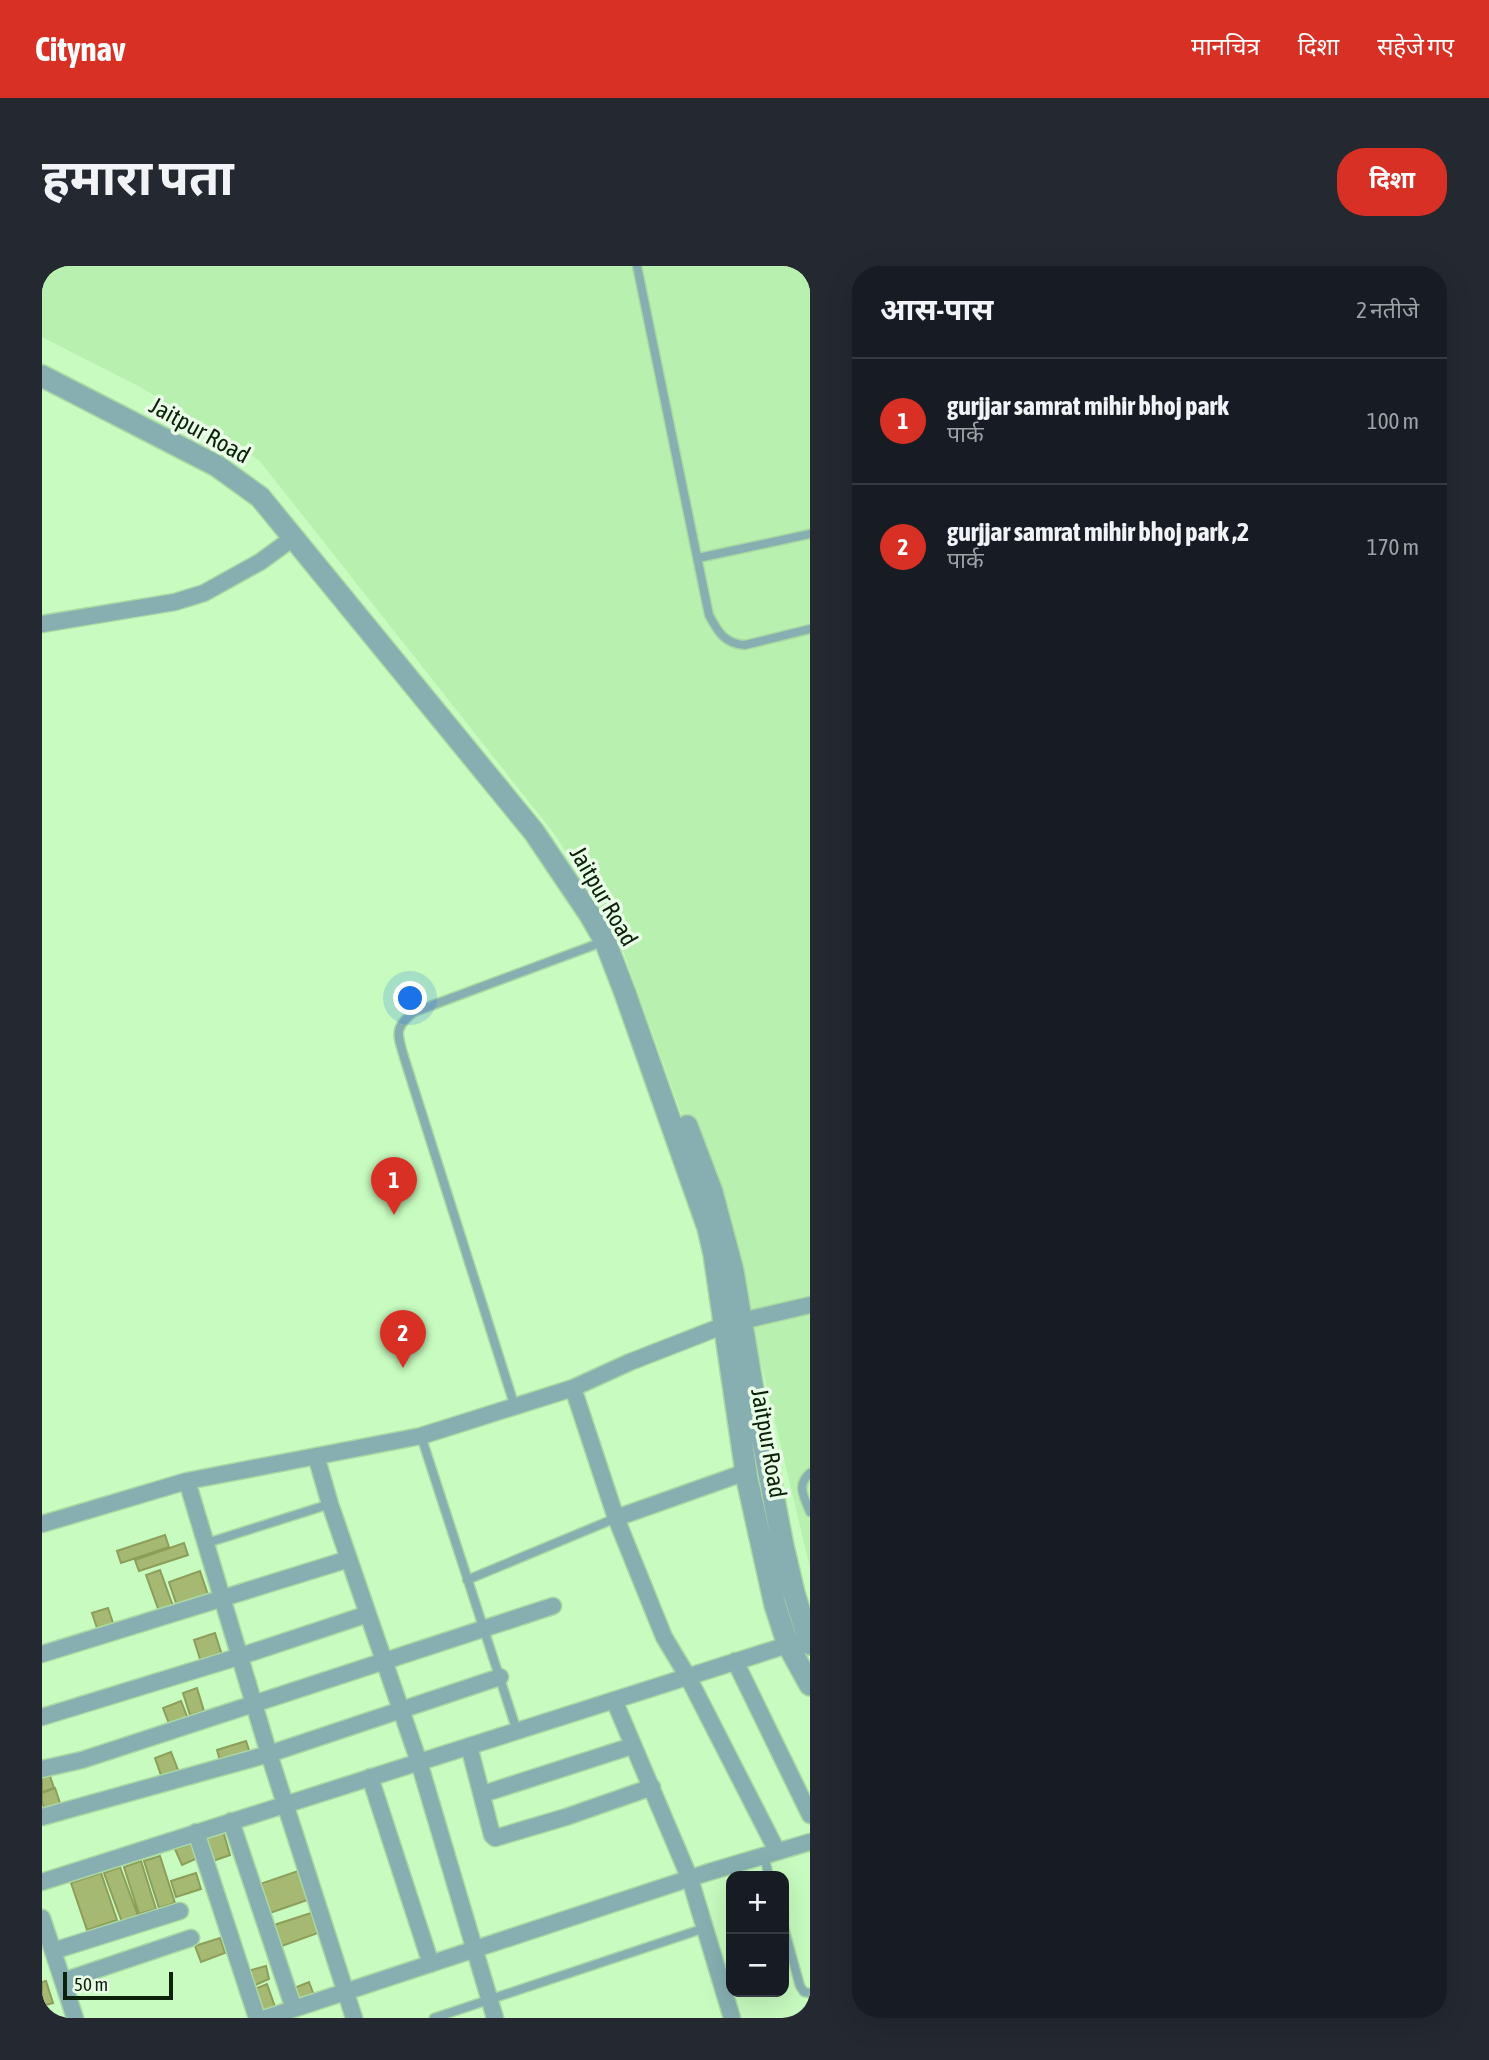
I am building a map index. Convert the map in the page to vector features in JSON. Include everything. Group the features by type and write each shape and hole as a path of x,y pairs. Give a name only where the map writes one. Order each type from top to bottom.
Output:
{"street":[{"name":"Jaitpur Road","path":"42,365 245,472 257,481 551,838 605,917 618,944 712,1192 733,1271 734,1322 730,1373 746,1472 775,1605 802,1642"},
{"name":"Jaitpur Road","path":"42,376 231,474 260,497 534,832 590,915 605,941 708,1228 753,1390 810,1685"},
{"path":"42,624 175,602 204,593 250,568 293,538"},
{"path":"42,1524 187,1481 421,1436 573,1388 630,1362 734,1322 810,1305"},
{"path":"573,1388 616,1518 664,1637 688,1677 770,1854"},
{"path":"316,1456 419,1762 495,2018"},
{"path":"616,1518 746,1472"},
{"path":"187,1481 268,1754 354,2018"},
{"path":"42,1654 349,1559"},
{"path":"42,1769 82,1760 553,1606"},
{"path":"42,1717 368,1614"},
{"path":"42,1882 285,1803 802,1642"},
{"path":"735,1661 810,1815"},
{"path":"42,1817 268,1754 500,1678"},
{"path":"614,1700 690,1879 732,2018"},
{"path":"469,1746 495,1838 652,1787"},
{"path":"482,1794 632,1746"},
{"path":"370,1777 431,1964"},
{"path":"232,1821 294,2009"},
{"path":"196,1832 257,2018"},
{"path":"266,2018 810,1842"},
{"path":"49,1947 180,1911"},
{"path":"42,1918 49,1947 75,2018"},
{"path":"62,1981 191,1938"}],"lane":[{"path":"636,266 709,615 726,640 745,645 810,629"},
{"path":"698,558 810,534"},
{"path":"514,1407 398,1038 398,1028 414,1012 605,941"},
{"path":"421,1436 517,1731"},
{"path":"810,1473 802,1482 801,1489 810,1512"},
{"path":"207,1543 330,1504"},
{"path":"467,1580 616,1518"},
{"path":"769,1871 770,1854"},
{"path":"434,2018 705,1928"},
{"path":"786,1934 800,1986 804,1993 810,1993"}],"shaded area":[{"path":"42,266 810,266 810,1568 742,1283 618,937 556,836 259,460 144,389 42,337"}],"building":[{"path":"165,1535 169,1547 121,1563 117,1551"},
{"path":"184,1543 188,1555 139,1571 135,1560"},
{"path":"160,1570 174,1609 160,1614 146,1575"},
{"path":"200,1571 208,1595 177,1606 169,1582"},
{"path":"108,1608 115,1629 99,1634 92,1613"},
{"path":"215,1633 222,1655 201,1662 194,1640"},
{"path":"197,1688 204,1711 190,1715 183,1693"},
{"path":"181,1701 188,1719 170,1726 163,1708"},
{"path":"246,1741 251,1756 221,1764 217,1750"},
{"path":"171,1752 180,1775 163,1781 155,1758"},
{"path":"48,1770 54,1788 42,1792 42,1772"},
{"path":"55,1788 62,1809 47,1815 42,1793"},
{"path":"223,1831 230,1855 213,1861 206,1839"},
{"path":"194,1843 200,1857 182,1865 175,1849"},
{"path":"160,1856 175,1903 159,1908 144,1861"},
{"path":"141,1861 156,1909 139,1914 124,1867"},
{"path":"120,1867 138,1916 122,1922 104,1873"},
{"path":"301,1870 310,1899 267,1914 257,1885"},
{"path":"101,1873 117,1920 87,1930 71,1883"},
{"path":"196,1873 201,1889 176,1897 171,1881"},
{"path":"311,1913 318,1933 279,1947 271,1926"},
{"path":"220,1938 225,1953 201,1962 195,1946"},
{"path":"266,1966 269,1979 253,1986 248,1971"},
{"path":"46,1981 53,2003 42,2006 42,1982"},
{"path":"309,1982 315,1998 299,2003 294,1988"},
{"path":"267,1984 275,2007 263,2012 255,1989"}],"place":[{"name":"gurjjar samrat mihir bhoj park","path":"394,1215"},
{"name":"gurjjar samrat mihir bhoj park ,2","path":"403,1368"}]}
